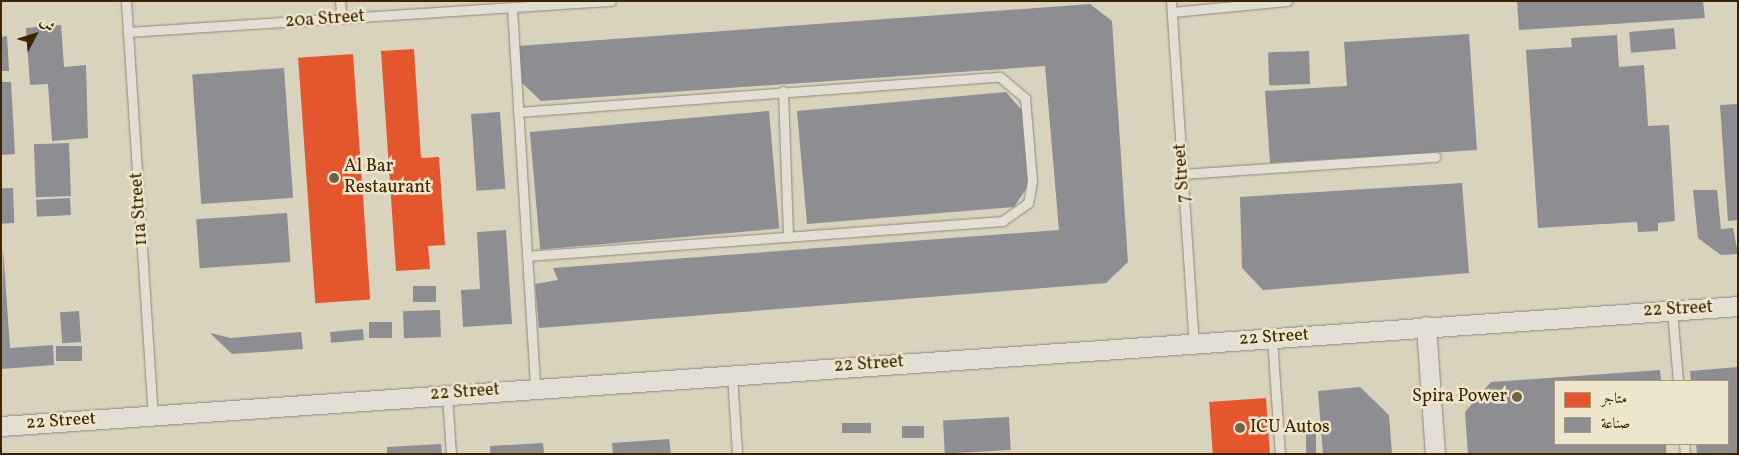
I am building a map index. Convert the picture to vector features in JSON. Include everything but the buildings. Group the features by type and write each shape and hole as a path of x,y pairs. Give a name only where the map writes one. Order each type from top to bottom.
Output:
{"street":[{"name":"22 Street","path":"1,426 732,374 1194,344 1426,326 1738,306"},
{"path":"1426,326 1435,454"}],"lane":[{"name":"11a Street","path":"126,1 153,416"},
{"path":"340,1 342,19"},
{"name":"20a Street","path":"128,32 611,1"},
{"name":"7 Street","path":"1171,1 1194,344"},
{"path":"1172,12 1287,1"},
{"path":"512,8 535,388"},
{"path":"518,112 782,91 1000,77 1025,98 1032,181 1028,203 1022,212 1002,221 527,256"},
{"path":"782,91 788,237"},
{"path":"1183,174 1435,157"},
{"path":"1672,310 1678,380"},
{"path":"1272,338 1280,454"},
{"path":"732,374 738,454"},
{"path":"447,395 451,454"}],"place":[{"name":"Al Bar Restaurant","path":"334,178"},
{"name":"Spira Power","path":"1517,397"},
{"name":"ICU Autos","path":"1240,428"}]}
